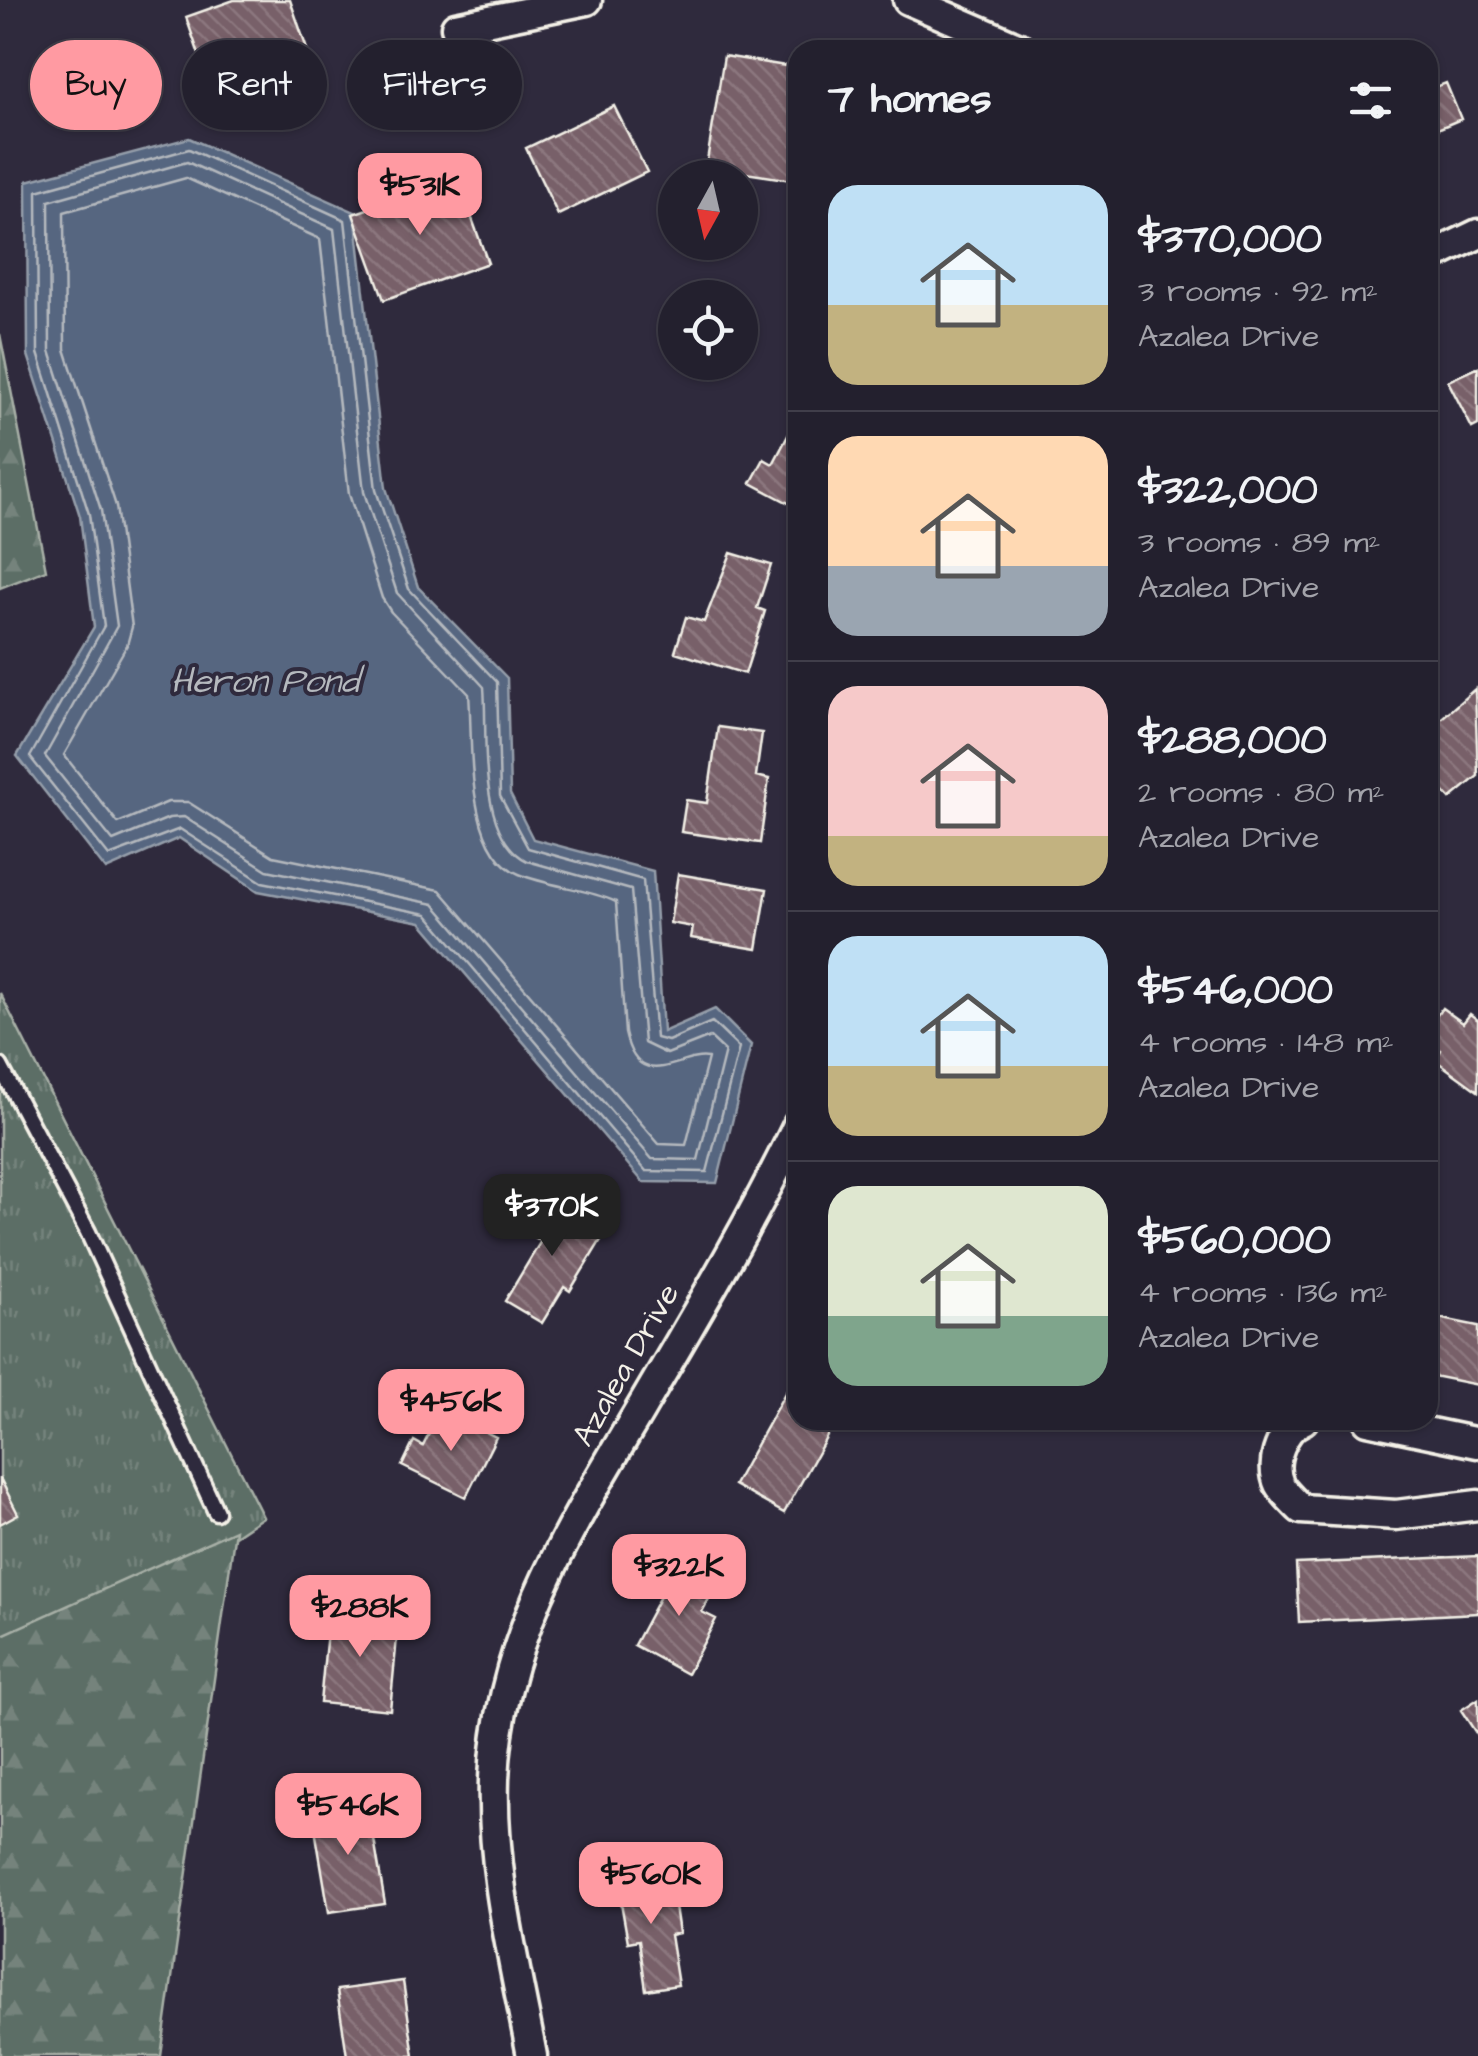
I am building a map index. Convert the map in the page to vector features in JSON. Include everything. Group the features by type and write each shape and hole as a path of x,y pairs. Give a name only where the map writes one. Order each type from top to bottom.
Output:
{"street":[{"path":"456,27 587,0"},
{"path":"908,0 1001,40"},
{"path":"1438,253 1478,234"},
{"name":"Azalea Drive","path":"532,2056 496,1862 494,1794 503,1703 522,1630 551,1562 758,1208 788,1146"},
{"path":"1292,1430 1283,1438 1276,1462 1278,1484 1300,1509 1396,1514 1478,1505"},
{"path":"1416,1430 1478,1443"}],"lane":[{"path":"0,1066 88,1232 216,1512"}],"green space":[{"path":"0,334 46,570 0,588"},
{"path":"0,993 263,1517 0,1694"},
{"path":"235,1530 161,2056 0,2056 0,1636"}],"water":[{"name":"Heron Pond","path":"189,138 355,212 386,488 418,587 507,678 510,794 533,839 653,871 663,1032 715,1009 751,1045 717,1183 643,1182 421,922 258,891 179,838 106,870 17,756 94,627 80,516 28,355 27,181"}],"building":[{"path":"234,0 290,0 304,40 194,40 186,17"},
{"path":"724,56 788,66 788,179 758,175 758,160 707,160"},
{"path":"1446,83 1461,119 1438,129 1438,86"},
{"path":"614,106 647,172 558,215 526,148"},
{"path":"457,177 488,263 384,300 353,214"},
{"path":"1478,367 1478,425 1472,428 1448,381"},
{"path":"788,436 788,503 751,483 764,459 773,464"},
{"path":"731,553 771,565 757,608 765,611 745,674 675,652 686,617 704,622"},
{"path":"1475,689 1478,776 1450,799 1438,785 1438,721"},
{"path":"718,727 762,733 756,776 769,779 760,843 681,832 686,800 707,803"},
{"path":"678,874 767,889 757,949 691,938 693,927 670,923"},
{"path":"1442,1008 1463,1023 1470,1014 1478,1020 1478,1091 1438,1062 1438,1014"},
{"path":"536,1199 604,1235 570,1291 564,1287 542,1323 505,1301 541,1241 519,1228"},
{"path":"1438,1318 1478,1326 1478,1385 1438,1377"},
{"path":"788,1388 788,1430 830,1430 784,1513 734,1485"},
{"path":"441,1410 496,1437 466,1497 402,1466 414,1441 423,1446"},
{"path":"0,1478 18,1514 0,1524"},
{"path":"1478,1556 1478,1613 1299,1622 1296,1564"},
{"path":"680,1559 709,1574 701,1590 711,1595 702,1612 716,1619 687,1674 634,1645"},
{"path":"329,1611 399,1617 390,1710 320,1703"},
{"path":"1478,1699 1478,1736 1461,1710"},
{"path":"368,1804 385,1904 329,1912 312,1811"},
{"path":"663,1874 668,1907 675,1906 679,1933 670,1935 678,1985 646,1990 639,1940 628,1942 617,1880"},
{"path":"403,1981 414,2056 347,2056 337,1990"}]}
